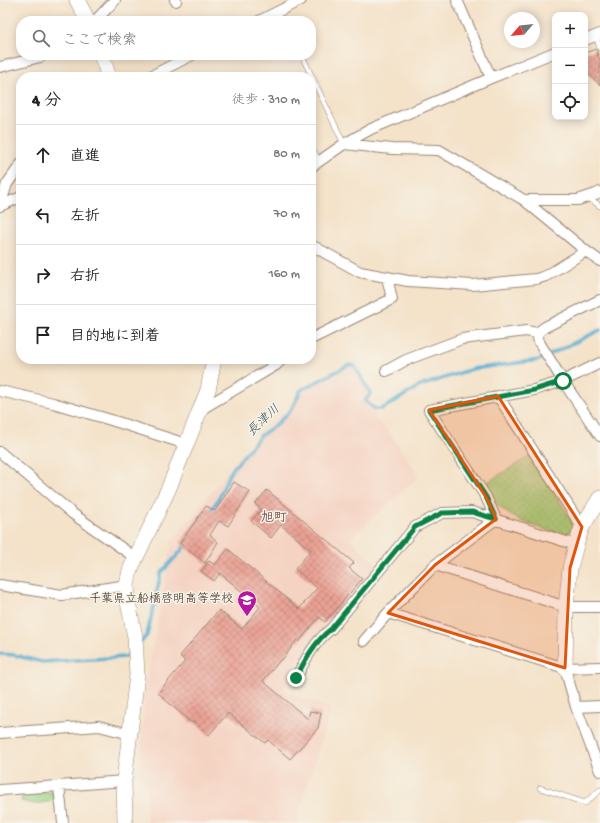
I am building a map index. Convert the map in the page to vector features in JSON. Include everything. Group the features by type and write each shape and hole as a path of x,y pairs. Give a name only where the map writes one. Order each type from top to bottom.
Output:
{"street":[{"path":"77,0 85,16"},
{"path":"100,16 114,0"},
{"path":"269,16 301,0"},
{"path":"458,0 491,78"},
{"path":"588,39 598,35"},
{"path":"316,163 344,144 371,129 552,53"},
{"path":"0,67 28,60"},
{"path":"103,60 107,72"},
{"path":"162,72 183,60"},
{"path":"344,144 392,149 439,150 524,200 600,261"},
{"path":"0,206 4,183 16,170"},
{"path":"524,200 578,200 600,192"},
{"path":"0,206 16,199"},
{"path":"316,248 360,272 408,281 473,286 536,279 546,276 586,251"},
{"path":"316,337 392,299 387,277"},
{"path":"386,371 406,360 462,338 526,331 537,333 600,300"},
{"path":"537,333 539,342 600,436"},
{"path":"496,519 486,497 429,410 534,390 563,381 600,363"},
{"path":"125,823 124,781 137,675 135,637 126,585 130,570 168,490 208,390 213,364"},
{"path":"200,410 277,364"},
{"path":"0,391 111,420 186,444"},
{"path":"498,396 582,526"},
{"path":"0,452 73,514 136,558"},
{"path":"600,498 582,526 570,568 566,607 564,668 576,707 600,771"},
{"path":"296,678 308,656 325,633 331,629 415,527 442,513 472,512 576,544"},
{"path":"364,641 388,613 435,564 496,519"},
{"path":"435,564 566,607 600,608"},
{"path":"0,585 62,595 126,585"},
{"path":"388,613 564,668 600,667"},
{"path":"576,707 600,706"},
{"path":"0,733 98,726 130,734"},
{"path":"0,790 124,781"},
{"path":"59,786 63,823"}],"lane":[{"path":"598,35 600,48"},
{"path":"304,60 310,72"},
{"path":"316,85 344,144"},
{"path":"587,197 600,206"},
{"path":"540,788 585,803 600,790"}],"highlighted area":[{"path":"498,396 582,527 570,568 565,668 388,613 435,565 496,519 486,497 429,410"}],"shaded area":[{"name":"千葉県立船橋啓明高等学校","path":"350,367 354,367 367,392 367,395 363,401 374,411 376,420 387,430 419,476 350,539 379,566 294,666 283,691 331,708 298,815 300,823 147,823 147,791 140,775 144,697 172,541 242,454 267,428 290,408 302,386 307,388"}],"green space":[{"path":"530,456 571,519 572,524 570,532 566,534 542,529 515,518 499,507 483,485"},
{"path":"53,792 54,801 34,804 21,801 23,795"}],"building":[{"path":"596,49 600,61 600,85 588,74 588,52"},
{"path":"234,482 250,492 228,526 219,521 210,535 218,542 205,563 180,543 206,506 215,511"},
{"path":"267,490 354,563 349,568 362,579 325,622 319,617 299,642 297,640 282,660 281,659 263,681 308,719 310,711 321,713 318,728 290,759 268,740 265,743 228,713 209,735 193,721 192,723 158,693 185,661 180,656 219,610 242,629 260,607 220,573 214,581 201,571 209,561 215,565 228,549 299,609 317,588 295,569 311,550 281,525 271,538 251,521 261,510 255,504"}],"waterway":[{"name":"長津川","path":"210,512 219,498 230,472 261,435 276,425 291,410 301,390 349,365 355,366 370,393 365,401 375,409 382,409 420,386 472,369 539,360 600,330"},
{"name":"長津川","path":"139,644 147,635 161,573 186,544"},
{"name":"長津川","path":"0,654 14,655 42,662 126,657 131,652"}],"place":[{"name":"千葉県立船橋啓明高等学校","path":"247,617"}],"district":[{"name":"旭町","path":"274,518"}],"route":[{"path":"296,678 308,656 325,633 331,629 415,527 442,513 472,512 496,519 486,497 429,410 534,390 563,381"}]}
